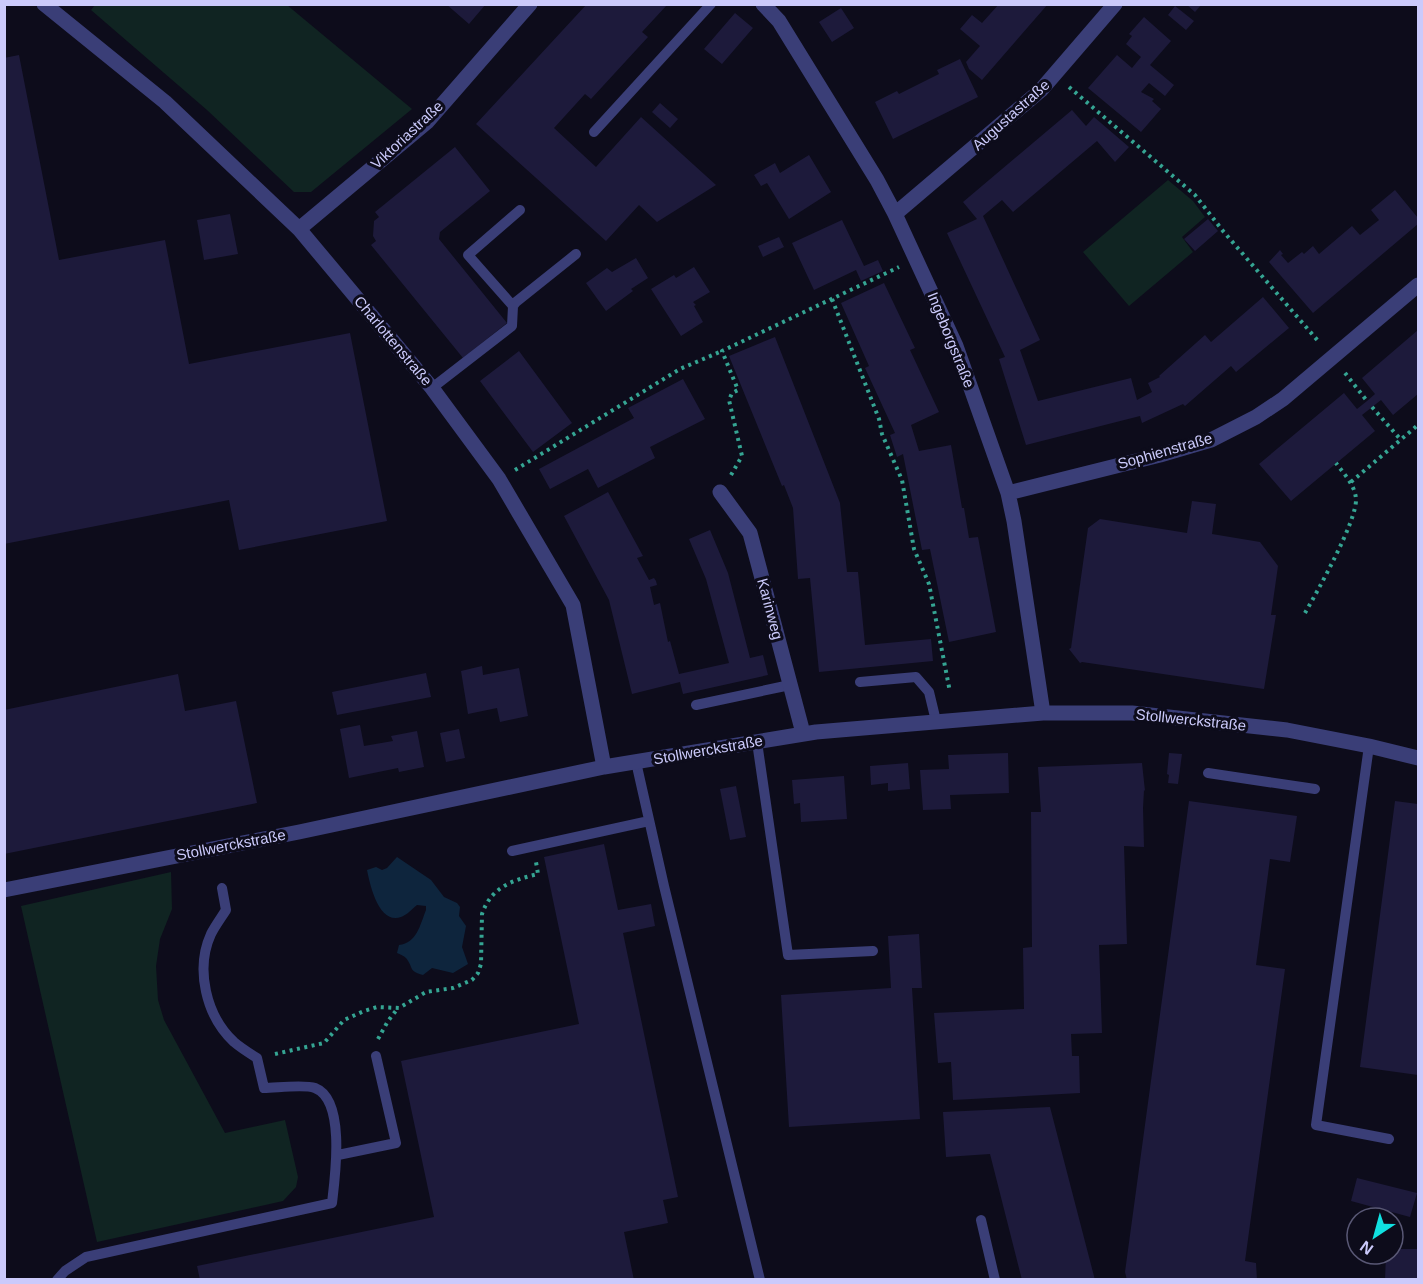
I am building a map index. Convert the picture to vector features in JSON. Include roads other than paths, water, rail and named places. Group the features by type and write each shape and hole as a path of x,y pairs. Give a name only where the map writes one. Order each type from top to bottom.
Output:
{"street":[{"name":"Charlottenstraße","path":"44,4 165,102 299,229 432,388 499,479 573,605 604,767"},
{"name":"Viktoriastraße","path":"299,229 427,122 530,4"},
{"name":"Ingeborgstraße","path":"764,4 779,21 877,180 896,214 956,346 1008,493 1043,713"},
{"name":"Augustastraße","path":"896,214 1041,90 1115,4"},
{"name":"Sophienstraße","path":"1008,493 1211,440 1256,417 1283,399 1419,285"},
{"name":"Karinweg","path":"720,492 750,533 803,733"},
{"name":"Stollwerckstraße","path":"4,890 299,832 604,767 803,733 1043,713 1132,713 1287,730 1419,758"}],"lane":[{"path":"594,132 711,4"},
{"path":"432,388 512,326 513,306 468,255 520,210"},
{"path":"513,306 576,254"},
{"path":"860,682 916,677 929,692 936,722"},
{"path":"696,705 790,685"},
{"path":"757,742 788,955 873,951"},
{"path":"1369,746 1316,1125 1389,1139"},
{"path":"636,762 760,1280"},
{"path":"1208,773 1315,789"},
{"path":"512,852 650,821"},
{"path":"57,1280 65,1271 86,1257 332,1203 338,1155 333,1116 327,1096 314,1088 264,1088 257,1058 233,1041 215,1018 205,992 203,963 211,935 226,910 222,888"},
{"path":"338,1155 396,1143 375,1056"},
{"path":"981,1220 995,1280"}],"water":[{"path":"397,857 431,880 444,897 457,903 460,907 459,916 466,926 462,947 468,964 453,973 432,968 423,975 418,974 406,958 397,953 399,945 405,944 414,937 426,906 417,905 401,917 393,918 387,915 377,902 367,870 376,867 382,870 387,868"}]}
